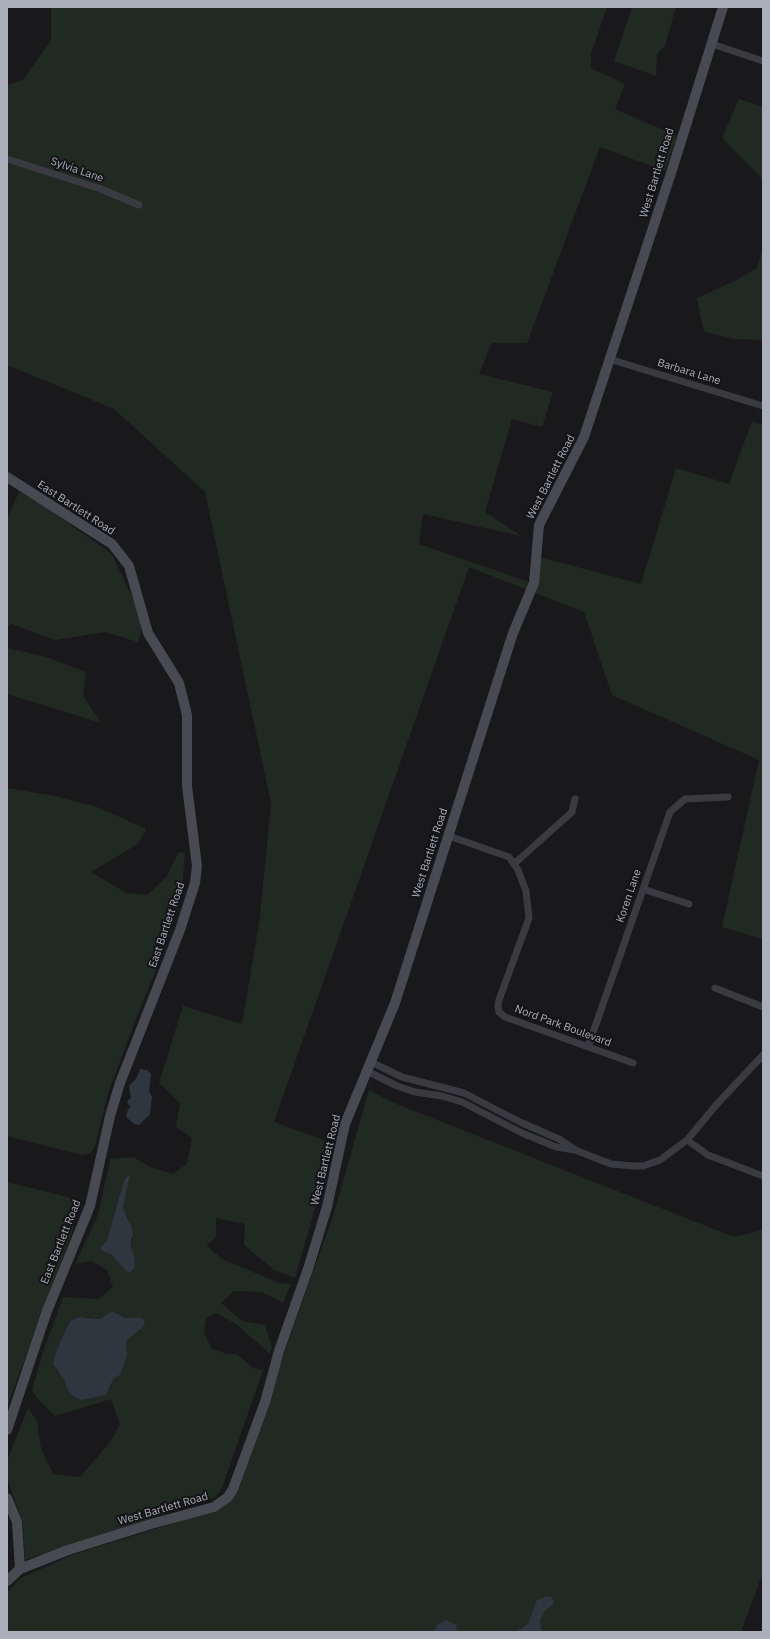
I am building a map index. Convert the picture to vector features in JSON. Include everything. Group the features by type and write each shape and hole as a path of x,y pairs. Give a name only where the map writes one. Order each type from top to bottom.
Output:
{"street":[{"name":"West Bartlett Road","path":"20,1569 68,1550 151,1524 214,1507 228,1497 233,1489 265,1402 279,1351 308,1269 326,1207 344,1124 369,1067 404,978 421,918 449,836 513,633 534,582 539,525 582,444 723,7"},
{"path":"712,44 763,61"},
{"name":"Sylvia Lane","path":"7,159 100,189 139,205"},
{"name":"Barbara Lane","path":"609,359 763,406"},
{"name":"East Bartlett Road","path":"7,478 112,544 129,566 148,633 179,683 187,715 187,786 197,866 195,883 180,930 120,1083 108,1122 90,1206 50,1306 7,1430"},
{"name":"Koren Lane","path":"588,1047 660,836 674,807 685,799 728,797"},
{"path":"449,836 509,857 514,864 572,812 575,799"},
{"name":"Nord Park Boulevard","path":"514,864 526,891 529,918 499,1000 499,1012 505,1017 633,1063"},
{"path":"643,889 689,904"},
{"path":"715,988 763,1007"},
{"path":"369,1067 464,1093 520,1122 550,1135 575,1150 610,1164 623,1166 643,1166 660,1160 687,1140 717,1104 763,1055"},
{"path":"369,1067 397,1086 415,1092 442,1096 462,1102 546,1144 575,1150"},
{"path":"397,1086 402,1077"},
{"path":"546,1144 550,1135"},
{"path":"687,1140 708,1155 763,1176"},
{"path":"7,1498 17,1522 20,1569 7,1581"}],"shaded area":[{"path":"51,7 607,7 591,54 591,68 625,84 615,109 677,136 665,171 600,147 527,343 492,343 479,374 553,392 542,427 512,419 485,512 521,536 423,514 419,544 529,582 532,555 641,584 676,468 729,484 752,421 763,425 763,934 762,939 722,927 759,760 612,695 584,612 469,567 274,1122 329,1142 333,1146 295,1278 274,1270 244,1245 245,1224 216,1218 216,1238 206,1245 222,1259 279,1283 291,1284 283,1303 262,1292 234,1291 221,1303 242,1321 265,1325 272,1348 269,1353 236,1324 216,1313 206,1319 204,1332 211,1348 227,1354 237,1354 253,1368 263,1370 222,1488 215,1497 25,1560 23,1523 7,1478 7,1461 28,1408 37,1421 41,1448 53,1474 80,1477 111,1441 120,1424 111,1399 55,1416 38,1399 32,1390 43,1352 63,1297 99,1299 113,1287 107,1270 92,1261 75,1264 98,1215 110,1159 133,1157 150,1167 173,1174 187,1164 192,1138 176,1127 180,1103 159,1083 183,1006 242,1024 260,917 271,803 205,492 114,409 7,365 7,85 23,80 51,40","holes":["129,1175 123,1208 128,1218 133,1239 130,1245 134,1255 124,1269 111,1254 101,1247 107,1242 124,1180","112,1311 125,1318 142,1318 143,1327 126,1341 127,1356 120,1375 114,1378 110,1389 68,1390 53,1362 70,1321 89,1317 100,1319"]},
{"path":"632,7 676,7 665,46 657,54 656,76 614,61"},
{"path":"739,99 763,107 763,183 761,177 722,138"},
{"path":"763,248 763,340 735,339 704,332 697,298 735,281 757,268"},
{"path":"19,492 41,504 112,554 137,608 142,628 138,642 105,632 55,640 11,624 7,628 7,519"},
{"path":"7,648 46,657 86,672 83,696 101,723 7,694"},
{"path":"7,788 55,796 97,807 146,829 139,843 91,872 126,893 147,895 167,876 178,853 185,852 181,900 158,966 109,1090 95,1146 91,1153 82,1155 7,1136"},
{"path":"140,1069 147,1070 151,1074 149,1091 152,1097 150,1114 139,1125 134,1124 126,1117 128,1109 131,1107 127,1101 131,1098 129,1086 136,1079"},
{"path":"369,1090 394,1103 734,1237 763,1230 763,1572 741,1632 7,1632 7,1592 21,1578 72,1555 219,1509 236,1489 334,1213"},
{"path":"130,1174 123,1208 132,1228 133,1235 130,1245 134,1255 135,1264 134,1269 130,1273 124,1269 111,1254 102,1251 100,1248 107,1241 124,1180"},
{"path":"7,1182 68,1197 77,1201 73,1230 7,1407"},
{"path":"112,1311 125,1318 142,1318 145,1321 143,1327 126,1341 127,1356 123,1367 120,1375 114,1378 106,1395 81,1400 74,1397 68,1390 64,1380 53,1363 56,1352 70,1321 79,1317 100,1319"},
{"path":"547,1596 552,1598 554,1603 544,1612 540,1620 542,1632 516,1632 528,1624 537,1600"},
{"path":"446,1620 456,1625 457,1632 434,1632 437,1625"}]}
